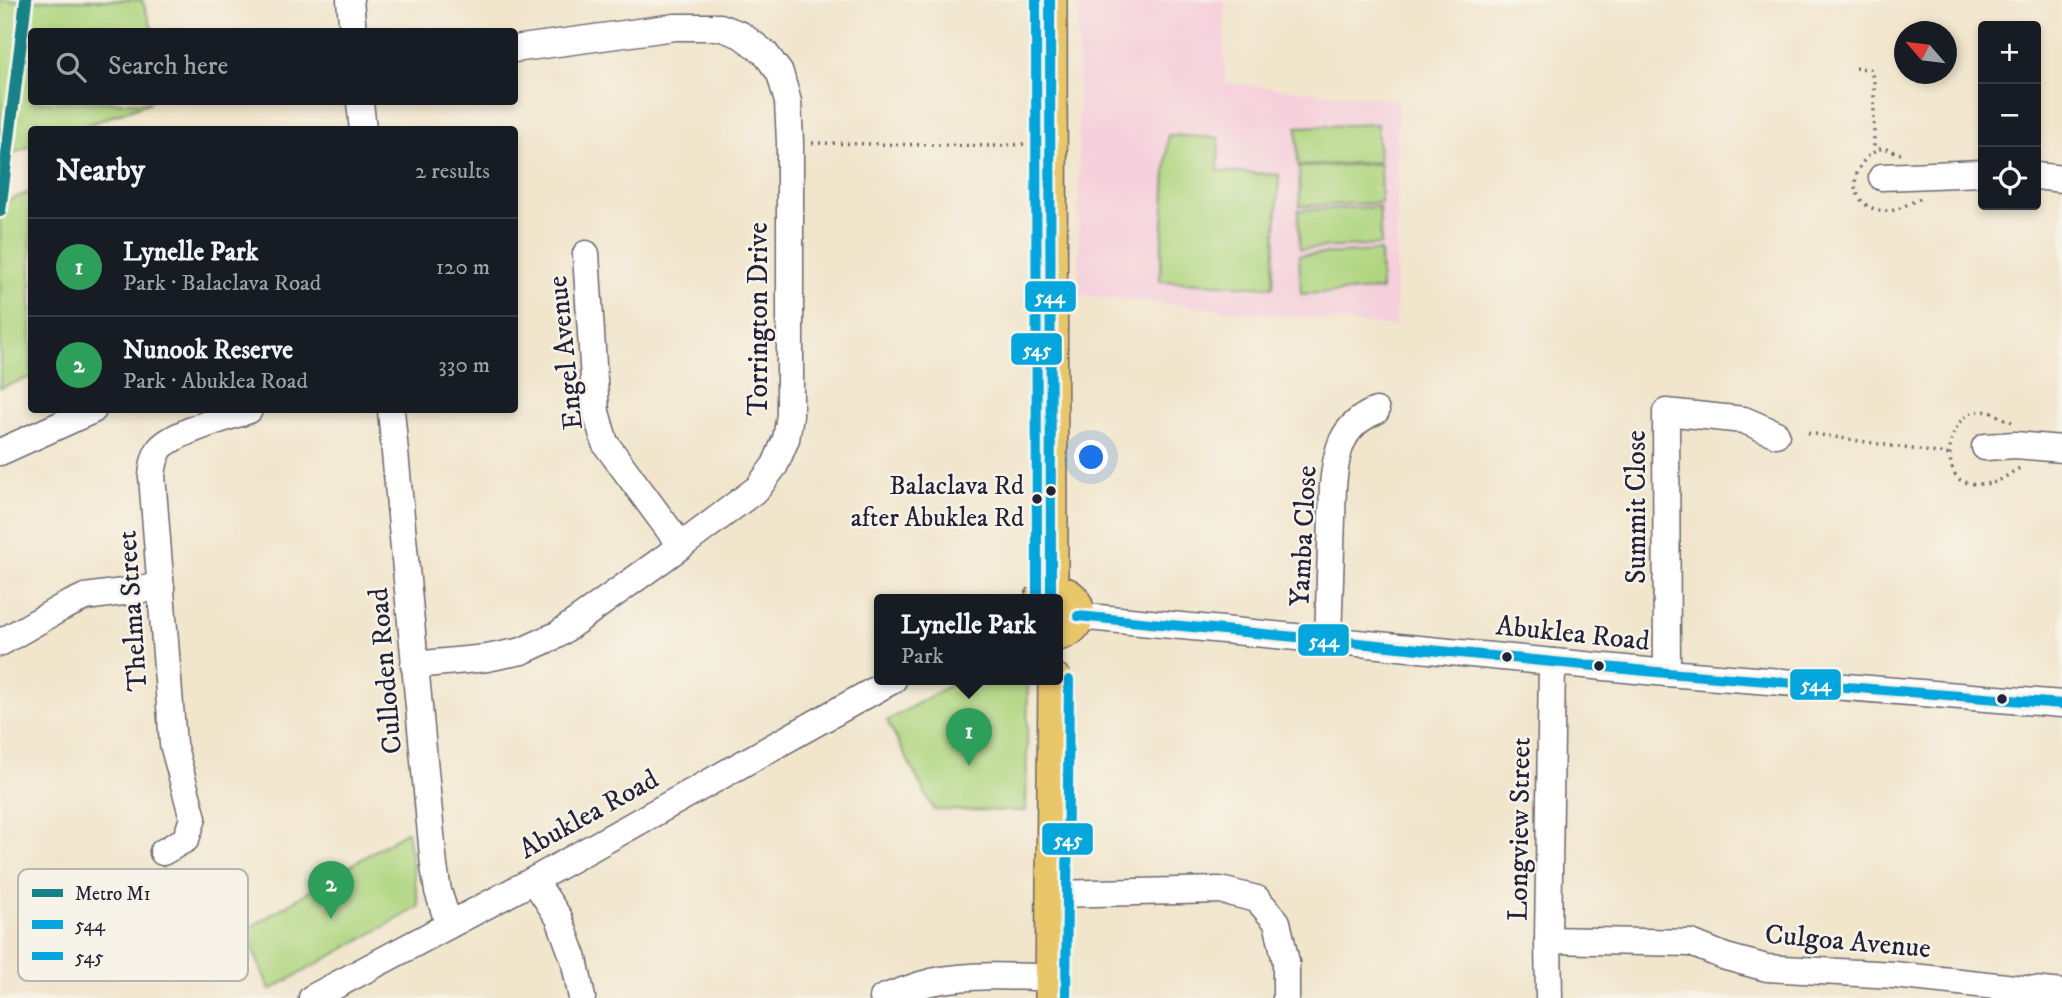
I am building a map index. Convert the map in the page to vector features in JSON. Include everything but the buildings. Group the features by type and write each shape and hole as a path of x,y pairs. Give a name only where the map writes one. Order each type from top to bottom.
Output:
{"main road":[{"path":"1046,594 1051,0"},
{"path":"1059,594 1065,593 1071,597 1078,609 1068,625"},
{"path":"1052,988 1055,685"}],"street":[{"path":"350,0 353,28"},
{"name":"Torrington Drive","path":"415,665 487,658 522,651 557,635 758,488 775,465 786,439 790,415 790,142 788,102 780,73 765,53 741,35 720,27 675,27 518,48"},
{"path":"360,105 363,126"},
{"path":"1882,177 1978,173"},
{"path":"2041,177 2062,179"},
{"name":"Engel Avenue","path":"586,254 596,412 605,443 681,546"},
{"name":"Yamba Close","path":"1328,640 1335,461 1352,425 1361,417 1376,411"},
{"name":"Summit Close","path":"1667,673 1666,412 1744,421 1776,434"},
{"path":"0,452 86,413"},
{"name":"Thelma Street","path":"163,852 186,839 193,818 173,744 153,463 159,449 170,439 241,413"},
{"name":"Culloden Road","path":"391,413 434,866 438,891 449,925"},
{"path":"1985,447 2015,445 2062,449"},
{"path":"0,643 85,597 161,587"},
{"name":"Abuklea Road","path":"1068,625 1328,640 1667,673 2062,704"},
{"name":"Longview Street","path":"1549,998 1552,662"},
{"name":"Abuklea Road","path":"312,998 534,880 884,685"},
{"path":"534,880 559,918 574,959 582,998"},
{"path":"1053,894 1220,890 1257,899 1277,922 1286,961 1286,998"},
{"name":"Culgoa Avenue","path":"1548,940 1691,943 1726,957 1767,968 1894,975 2062,993"},
{"path":"883,998 946,979 984,977 1052,988"}],"path":[{"path":"1856,68 1870,69 1874,81 1874,151"},
{"path":"790,142 996,146 1030,144"},
{"path":"1808,433 1951,455 1956,477 1965,482 1988,484 2000,481 2010,472 2028,467"}],"shaded area":[{"path":"1078,0 1224,0 1225,83 1398,100 1396,327 1079,295"}],"green space":[{"path":"0,0 142,0 152,28 28,28 28,105 143,105 84,126 28,126 28,147 0,158"},
{"path":"1377,124 1379,162 1298,166 1297,127"},
{"path":"1168,135 1219,138 1218,171 1279,175 1273,287 1160,281"},
{"path":"1380,164 1381,203 1300,206 1299,167"},
{"path":"28,193 28,378 0,388 0,203"},
{"path":"1379,207 1381,245 1300,249 1298,210"},
{"path":"1380,251 1381,290 1301,294 1299,255"},
{"path":"950,685 1028,685 1026,811 934,810 887,721"},
{"path":"407,831 419,907 270,990 248,938 248,929"}],"metro line":[{"name":"M1","path":"0,211 26,0"}],"transit line":[{"name":"545","path":"1036,0 1037,593"},
{"name":"544","path":"1050,0 1051,593"},
{"name":"544","path":"1078,616 1667,673 2062,704"},
{"name":"545","path":"1066,998 1069,680"}],"place":[{"name":"Balaclava Rd after Abuklea Rd","path":"1037,499"},
{"name":"Lynelle Park","path":"969,766"},
{"name":"Nunook Reserve","path":"331,919"}]}
